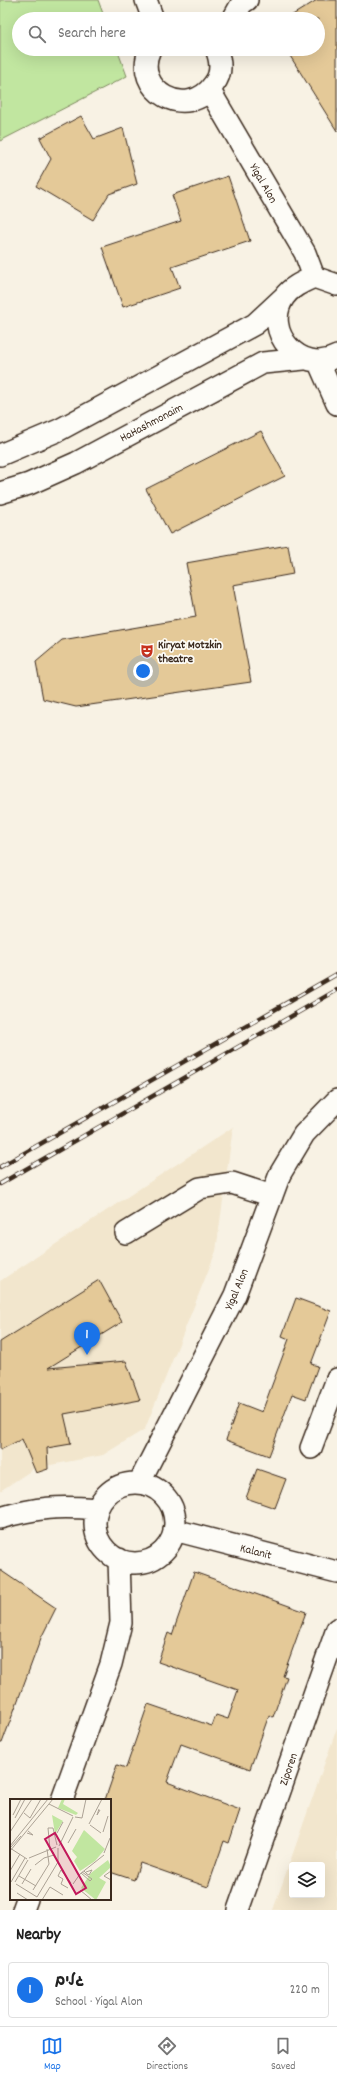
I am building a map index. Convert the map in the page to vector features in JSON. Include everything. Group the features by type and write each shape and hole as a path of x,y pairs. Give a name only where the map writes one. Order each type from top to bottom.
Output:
{"street":[{"path":"146,0 150,12"},
{"path":"237,12 242,3 247,0"},
{"path":"147,56 146,68 149,80 156,90 165,97 177,101 189,102 201,98 210,90 217,80 220,69 219,56"},
{"name":"Yigal Alon","path":"210,90 304,253 330,280"},
{"path":"0,455 59,430 255,324 294,287 330,280"},
{"path":"284,297 279,309 277,321 279,333 285,344 293,353 320,359 337,404"},
{"name":"HaHashmonaim","path":"0,493 29,484 76,463 263,362 320,359"},
{"name":"Yigal Alon","path":"140,1483 235,1295 280,1174 304,1134 337,1100"},
{"path":"126,1233 200,1188 232,1183 272,1196"},
{"path":"311,1448 337,1379"},
{"path":"140,1483 152,1487 163,1494 171,1505 175,1518 174,1530 170,1543 162,1553 151,1560 138,1563 124,1562 112,1556 103,1547 96,1535 95,1522 97,1509 104,1497 114,1488 126,1484 140,1483"},
{"path":"0,1518 28,1510 57,1506 97,1509"},
{"name":"Kalanit","path":"174,1530 337,1572"},
{"path":"62,1799 111,1664 121,1623 119,1559"},
{"name":"Ziporen","path":"238,1910 337,1629"},
{"path":"23,1910 27,1900"}],"shaded area":[{"path":"233,1127 216,1251 145,1429 103,1455 35,1468 0,1491 0,1281"},
{"path":"337,1728 337,1910 273,1910 289,1864 289,1898 325,1898 325,1862 290,1862"}],"green space":[{"path":"0,0 98,0 102,12 12,12 12,56 120,56 127,76 0,141"}],"building":[{"path":"317,0 337,0 337,131 290,56 325,56 325,12 297,12"},
{"path":"81,116 94,139 123,128 137,184 109,194 93,220 36,186 51,159 40,138"},
{"path":"228,176 250,241 172,267 180,288 123,307 102,247 181,221 172,195"},
{"path":"261,431 285,476 170,534 146,489"},
{"name":"Kiryat Motzkin theatre","path":"288,545 293,574 233,585 251,682 76,707 43,699 36,662 62,640 196,617 186,563"},
{"path":"99,1280 122,1322 48,1368 126,1361 140,1400 64,1414 71,1444 47,1448 48,1469 36,1473 22,1439 0,1450 0,1342"},
{"path":"296,1298 331,1311 311,1364 318,1366 306,1399 292,1394 269,1456 226,1440 239,1403 262,1412 289,1339 282,1336"},
{"path":"257,1469 286,1479 275,1508 246,1498"},
{"path":"0,1570 56,1608 41,1638 2,1743 0,1743"},
{"path":"194,1572 306,1612 283,1676 287,1677 273,1717 269,1715 250,1769 181,1744 167,1782 240,1810 229,1843 224,1841 208,1887 140,1863 134,1880 111,1872 111,1799 105,1799 117,1765 126,1768 148,1704 212,1726 216,1715 228,1719 238,1690 158,1662 168,1633 172,1635"}],"railway":[{"path":"0,1167 337,974"},
{"path":"0,1184 337,990"}],"place":[{"name":"Kiryat Motzkin theatre","path":"147,651"},
{"name":"גלים","path":"87,1355"}]}
